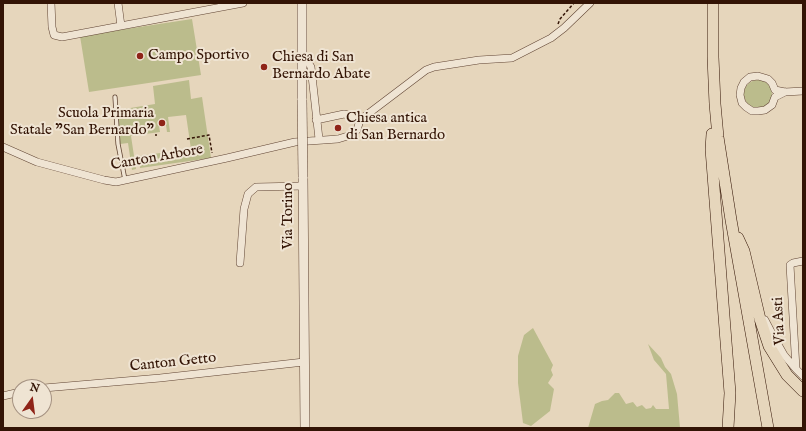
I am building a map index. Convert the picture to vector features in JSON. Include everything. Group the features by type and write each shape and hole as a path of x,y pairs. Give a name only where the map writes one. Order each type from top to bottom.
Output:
{"main road":[{"path":"713,3 715,104 722,167 768,428"},
{"path":"715,104 711,149 730,393 728,428"},
{"path":"731,220 744,251 760,319 769,346 787,375 803,391"}],"street":[{"path":"51,3 52,27 54,35 62,37 229,4 243,3"},
{"path":"118,3 122,26"},
{"name":"Via Torino","path":"302,3 305,428"},
{"name":"Canton Arbore","path":"3,147 37,162 116,182 295,142 332,140 351,135 358,130 360,120 426,70 434,67 479,60 512,58 551,38 564,28 590,3"},
{"path":"302,62 308,62 311,67 319,140"},
{"path":"785,92 775,98 772,105 758,112 752,111 746,107 742,103 740,95 744,82 750,77 758,76 768,79 772,83 775,90 785,92 803,91"},
{"path":"316,120 344,114 360,120"},
{"path":"240,263 244,209 248,194 256,187 303,182"},
{"name":"Via Asti","path":"796,369 790,265 793,262 803,262"},
{"path":"754,292 767,325 784,355 803,376"},
{"name":"Canton Getto","path":"52,387 160,378 304,362"}],"lane":[{"path":"114,97 118,144 125,180"}],"path":[{"path":"551,38 560,19 574,3"},
{"path":"187,139 209,135 212,154"}],"green space":[{"name":"Campo Sportivo","path":"192,19 201,75 89,92 80,36"},
{"name":"Scuola Primaria Statale \"San Bernardo\"","path":"189,80 191,99 202,97 211,158 140,168 138,156 191,149 186,115 168,117 170,132 167,132 166,125 159,126 160,132 131,136 136,169 132,170 128,143 120,144 118,110 155,104 153,86"},
{"path":"758,80 768,84 772,94 768,104 758,108 748,104 744,94 748,84"},
{"path":"533,328 553,365 551,370 553,375 548,383 554,389 550,411 531,426 523,423 518,383 518,356 524,335"},
{"path":"648,344 661,358 665,367 671,374 677,394 680,428 588,428 595,404 608,400 615,393 619,393 626,404 633,402 637,407 642,405 646,409 651,408 653,405 656,409 669,409 666,374 654,360"}],"place":[{"name":"Campo Sportivo","path":"140,56"},
{"name":"Chiesa di San Bernardo Abate","path":"264,67"},
{"name":"Scuola Primaria Statale \"San Bernardo\"","path":"162,123"},
{"name":"Chiesa antica di San Bernardo","path":"338,128"}]}
